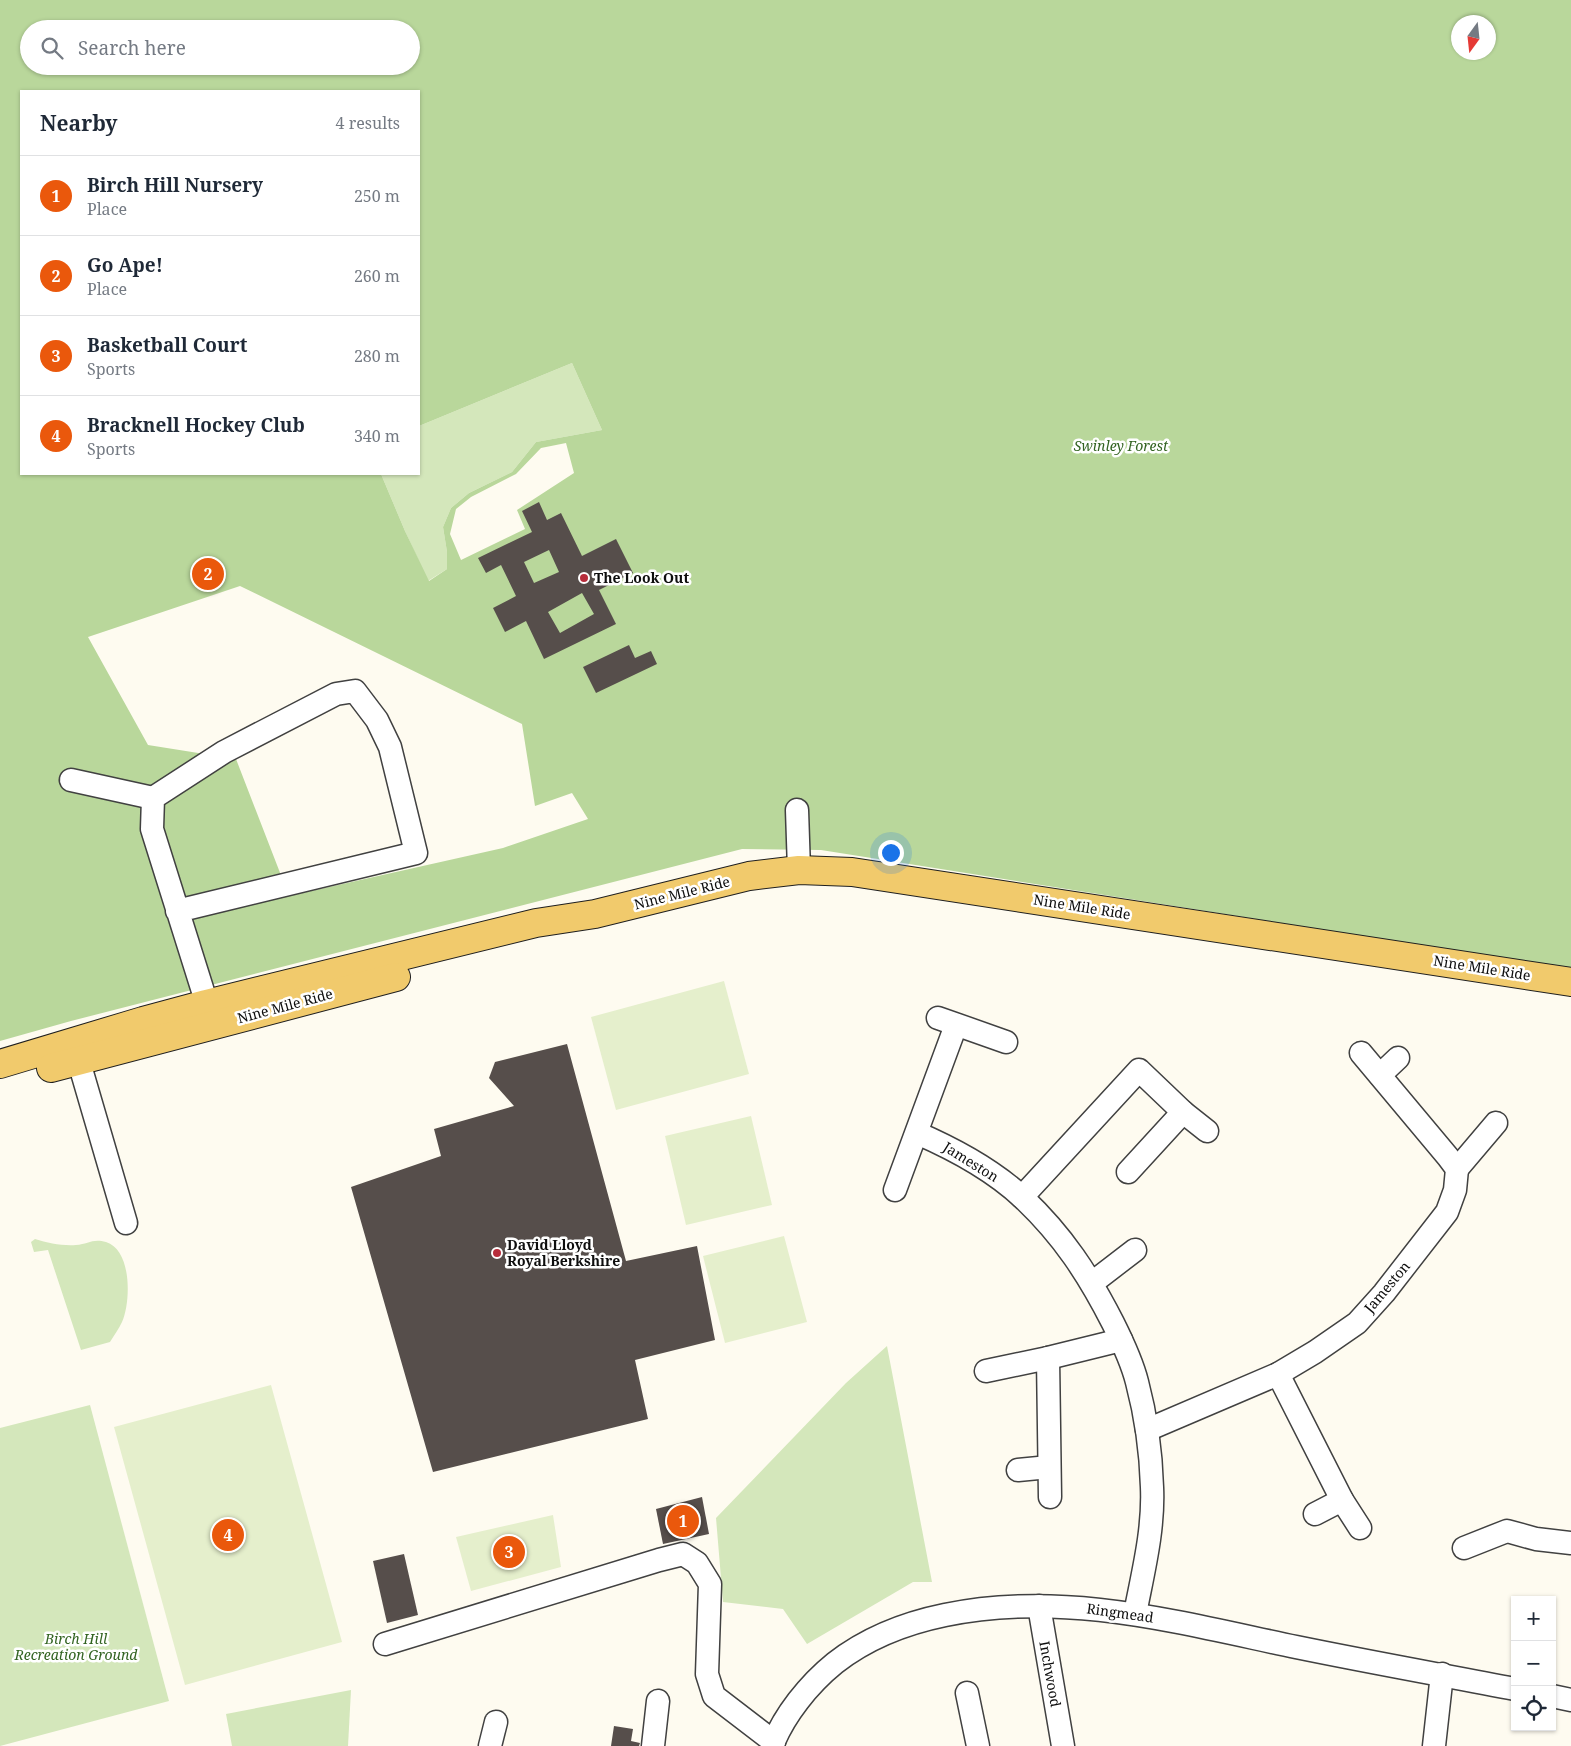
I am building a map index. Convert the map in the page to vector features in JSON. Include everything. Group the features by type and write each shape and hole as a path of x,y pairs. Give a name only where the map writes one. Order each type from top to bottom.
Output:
{"main road":[{"name":"Nine Mile Ride","path":"0,1064 76,1051 210,1015 540,938 595,914 749,876 799,870 852,872 1571,982"},
{"name":"Nine Mile Ride","path":"0,1082 76,1051"}],"street":[{"path":"71,780 153,798 224,752 336,694 355,691 377,720 390,747 416,852 178,911"},
{"path":"153,798 152,829 210,1015"},
{"path":"797,810 799,870"},
{"path":"895,1190 917,1133 947,1021 1006,1042"},
{"path":"76,1051 126,1223"},
{"path":"1361,1053 1456,1169 1496,1123"},
{"path":"1380,1075 1398,1058"},
{"path":"1022,1196 1139,1070 1183,1112 1208,1131"},
{"path":"1128,1172 1183,1112"},
{"name":"Jameston","path":"917,1133 946,1145 1022,1196 1059,1235 1092,1283 1121,1340 1137,1381 1147,1430 1152,1488 1149,1542 1136,1614"},
{"name":"Jameston","path":"1147,1430 1278,1374 1315,1352 1357,1323 1384,1293 1447,1212 1455,1190 1456,1169"},
{"path":"1092,1283 1136,1250"},
{"path":"986,1371 1121,1340"},
{"path":"1048,1358 1050,1497"},
{"path":"1278,1374 1342,1500 1360,1528"},
{"path":"1018,1470 1049,1467"},
{"path":"1314,1514 1342,1500"},
{"path":"1464,1548 1507,1531 1536,1539 1571,1543"},
{"path":"385,1644 683,1554 697,1563 710,1584 707,1674 714,1696 773,1744"},
{"name":"Ringmead","path":"773,1744 783,1724 814,1682 844,1656 860,1646 922,1620 996,1606 1080,1608 1136,1614 1384,1665 1442,1674 1511,1688"},
{"name":"Inchwood","path":"1039,1606 1056,1745"},
{"path":"1434,1746 1442,1674"},
{"path":"968,1693 978,1746"},
{"path":"1556,1697 1571,1700"},
{"path":"653,1746 658,1701"},
{"path":"490,1746 496,1722"}],"green space":[{"name":"Swinley Forest","path":"0,0 1571,0 1571,969 821,850 742,849 71,1021 0,1041","holes":["566,443 574,473 517,510 525,529 461,560 450,534 456,509 471,497 516,474 541,448","240,586 522,724 535,806 572,793 588,819 503,848 289,896 236,759 148,745 88,637"]},
{"path":"572,363 602,430 536,442 512,472 469,493 451,508 443,527 447,552 447,569 428,581 381,475 420,475 420,426"},
{"path":"724,981 749,1074 616,1110 591,1017"},
{"path":"751,1116 772,1205 686,1225 665,1136"},
{"path":"784,1236 807,1322 725,1343 703,1256"},
{"path":"35,1239 66,1245 101,1241 115,1247 121,1255 127,1278 127,1302 122,1322 110,1342 81,1350 48,1250 34,1252 31,1242"},
{"path":"887,1346 932,1582 913,1582 807,1644 783,1609 723,1602 716,1518 846,1383"},
{"path":"271,1385 342,1642 185,1685 114,1427"},
{"name":"Birch Hill Recreation Ground","path":"90,1405 169,1701 0,1746 0,1428"},
{"path":"553,1515 561,1567 471,1591 456,1537"},
{"path":"351,1690 348,1746 232,1746 226,1714"}],"building":[{"name":"The Look Out","path":"539,502 547,520 561,513 582,556 616,539 633,573 599,590 616,624 544,659 526,621 505,632 493,608 516,596 501,565 486,573 478,558 532,532 522,511","holes":["549,550 559,572 534,583 524,562","582,593 594,614 560,633 548,612"]},
{"path":"629,645 635,658 651,651 657,664 596,693 583,667"},
{"name":"David Lloyd Royal Berkshire","path":"567,1044 626,1261 697,1246 715,1340 635,1360 648,1419 433,1472 351,1187 441,1156 434,1129 514,1106 489,1078 495,1062"},
{"path":"702,1497 709,1534 663,1544 656,1509"},
{"path":"404,1554 418,1615 387,1623 373,1561"},
{"path":"614,1726 633,1729 631,1741 640,1743 639,1746 611,1746"}],"place":[{"name":"Go Ape!","path":"208,574"},
{"name":"The Look Out","path":"584,578"},
{"name":"David Lloyd Royal Berkshire","path":"497,1253"},
{"name":"Birch Hill Nursery","path":"683,1521"},
{"name":"Bracknell Hockey Club","path":"228,1535"},
{"name":"Basketball Court","path":"509,1552"}]}
